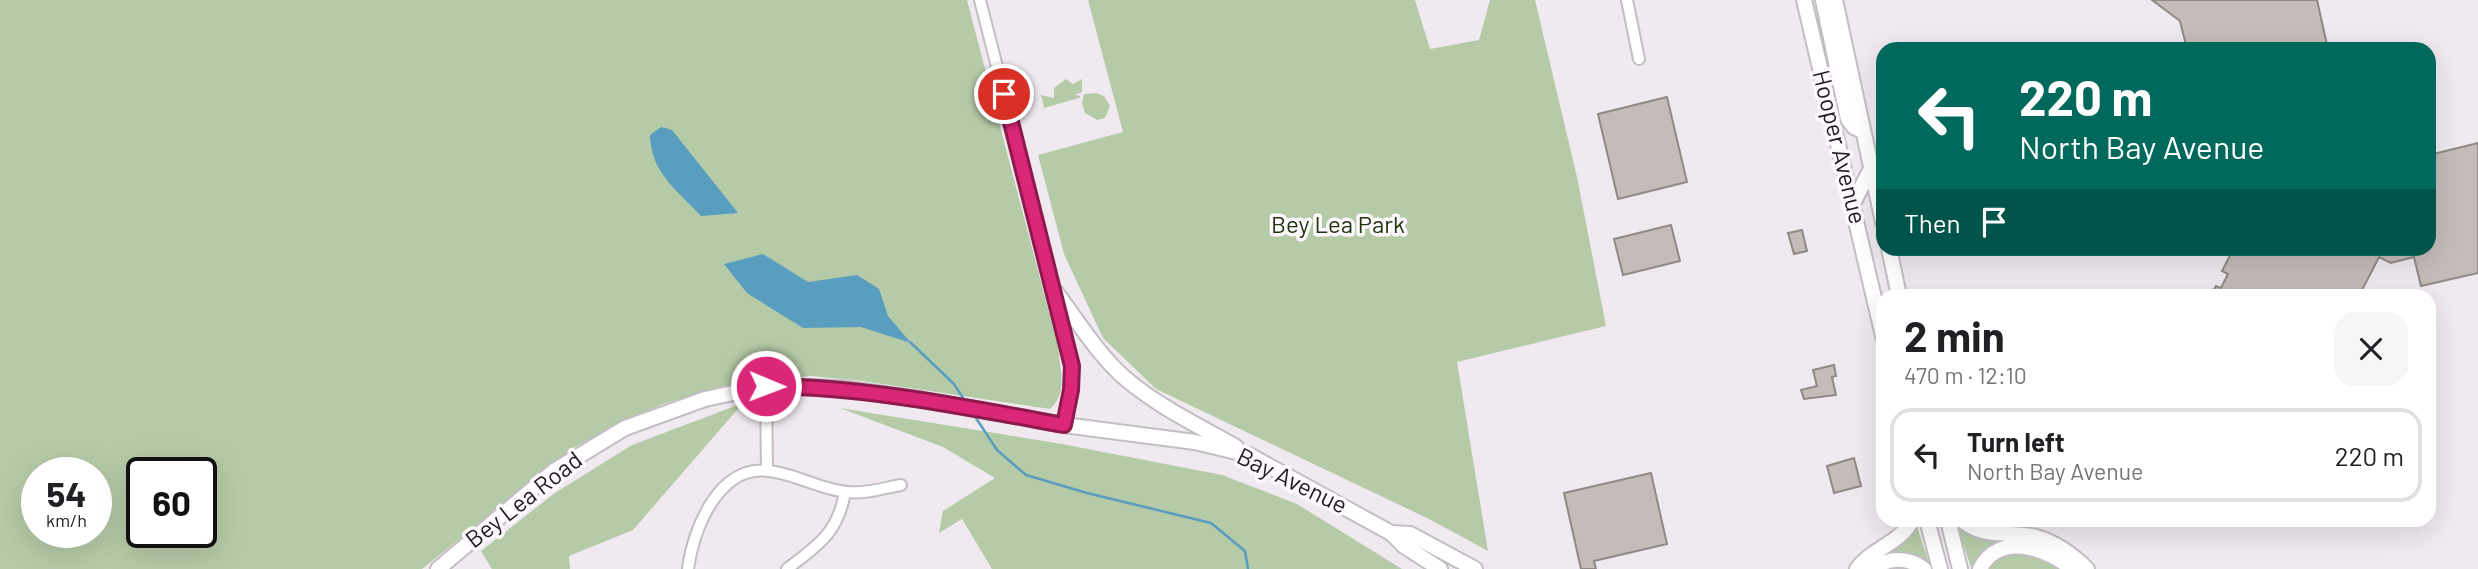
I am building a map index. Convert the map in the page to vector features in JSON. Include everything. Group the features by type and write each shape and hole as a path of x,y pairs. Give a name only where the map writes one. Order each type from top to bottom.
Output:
{"main road":[{"name":"Hooper Avenue","path":"1804,0 1876,304"},
{"path":"1823,0 1848,119 1854,127 1863,131"},
{"name":"Hooper Avenue","path":"1835,0 1876,187"},
{"path":"1853,203 1872,167"},
{"name":"Hooper Avenue","path":"1891,256 1898,289"},
{"path":"1055,291 1101,352 1126,379 1152,398 1249,455"},
{"name":"Bey Lea Road","path":"438,569 554,471 625,428 705,399 766,386 842,388 1064,425"},
{"name":"Bay Avenue","path":"1064,425 1195,442 1249,455 1391,533 1404,546 1440,569"},
{"path":"1857,569 1863,561 1900,537 1907,527"},
{"path":"1929,527 1940,569"},
{"path":"1950,527 1960,569"},
{"path":"1973,527 1988,532 2033,536 2049,541 2061,547 2087,569"},
{"name":"Bay Avenue","path":"1391,533 1410,534 1475,569"},
{"path":"1980,569 1996,551 2017,546 2051,555 2072,569"},
{"path":"1871,569 1894,560 1906,561 1924,569"}],"street":[{"path":"980,0 1072,366 1071,390 1064,425"},
{"path":"1627,0 1639,59"},
{"path":"766,386 767,470"},
{"path":"688,569 699,531 717,495 741,474 767,470 845,492 865,493 901,485"},
{"path":"787,569 817,546 832,530 841,513 845,492"}],"green space":[{"path":"0,0 967,0 1058,347 1061,388 1056,403 1050,409 856,380 811,376 765,380 703,392 660,405 575,447 422,569 0,569"},
{"name":"Bey Lea Park","path":"1088,0 1415,0 1430,49 1479,40 1490,0 1535,0 1577,177 1606,326 1457,362 1488,551 1429,519 1156,389 1103,338 1064,254 1038,155 1123,132"},
{"path":"1066,79 1073,84 1082,79 1082,92 1075,95 1081,96 1044,108 1041,95 1054,98 1054,88"},
{"path":"1096,93 1104,96 1110,106 1105,118 1097,120 1085,113 1082,103 1084,94"},
{"path":"743,403 633,530 569,556 570,569 492,569 481,551 555,493 632,445"},
{"path":"840,408 1062,444 1222,475 1297,504 1402,569 992,569 962,519 939,533 943,511 995,478 943,447"},
{"path":"1917,527 1931,568 1882,557 1881,555 1906,539"},
{"path":"1957,527 1976,527 2011,539 1985,552 1971,567"},
{"path":"2031,553 2064,569 1984,569 2001,554"}],"water":[{"path":"661,127 672,130 738,213 701,216 675,189 660,170 651,148 650,135"},
{"path":"763,254 808,282 857,275 879,289 888,316 911,343 861,327 803,328 747,293 724,264"}],"building":[{"path":"2152,0 2317,0 2326,42 2185,42 2180,21"},
{"path":"1667,97 1687,182 1618,199 1598,114"},
{"path":"2478,143 2478,273 2421,286 2414,257 2391,263 2379,257 2363,289 2214,289 2216,286 2221,288 2228,274 2222,271 2230,256 2436,256 2436,153"},
{"path":"1671,225 1680,261 1623,275 1614,239"},
{"path":"1802,230 1807,251 1794,254 1788,233"},
{"path":"1834,365 1836,376 1832,377 1836,395 1804,399 1801,390 1817,386 1813,370"},
{"path":"1854,458 1861,486 1834,493 1827,466"},
{"path":"1651,473 1667,544 1594,561 1596,569 1581,569 1564,493"}],"waterway":[{"path":"910,342 954,384 965,401"},
{"path":"974,415 997,450 1026,475 1087,493 1211,523 1245,551 1248,569"}],"route":[{"path":"766,386 842,388 1064,425 1071,390 1072,366 1004,94"}]}
